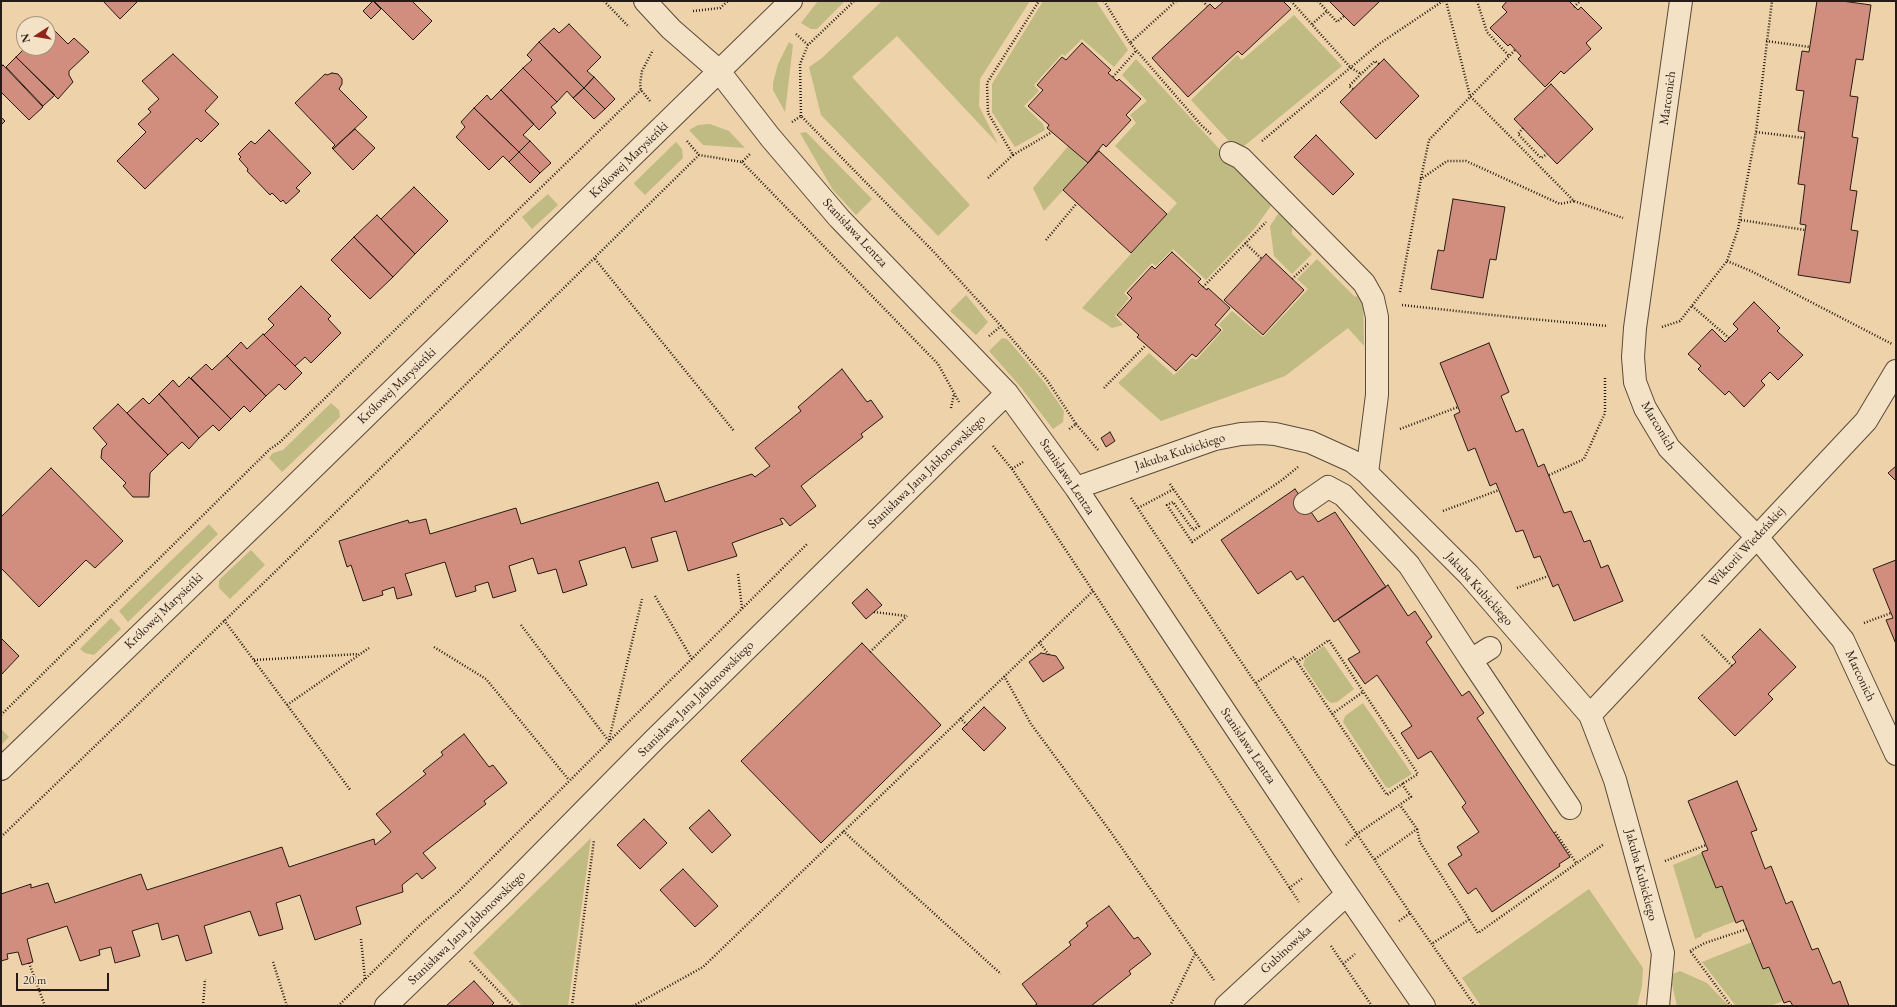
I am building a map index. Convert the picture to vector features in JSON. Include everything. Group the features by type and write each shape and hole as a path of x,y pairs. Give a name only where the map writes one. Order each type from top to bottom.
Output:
{"street":[{"name":"Stanisława Lentza","path":"644,1 671,29 718,70 770,137 839,218 1008,393 1076,488 1347,894 1424,1006"},
{"name":"Królowej Marysieńki","path":"1,769 668,122 718,70 791,1"},
{"name":"Marconich","path":"1681,1 1635,328 1633,357 1635,382 1644,408 1669,448 1756,536 1843,640 1896,754"},
{"path":"1231,153 1241,158 1364,283 1374,302 1377,317 1377,395 1367,473"},
{"name":"Wiktorii Wiedeńskiej","path":"1590,715 1685,615 1756,536 1866,421 1896,371"},
{"name":"Stanisława Jana Jabłonowskiego","path":"386,1006 659,735 1008,393"},
{"name":"Jakuba Kubickiego","path":"1076,488 1215,439 1241,434 1275,434 1310,442 1352,461 1367,473 1469,575 1590,715 1615,780 1663,953 1658,1006"},
{"path":"1305,503 1328,487 1343,495 1409,565 1570,808"},
{"path":"1471,660 1490,648"},
{"name":"Gubinowska","path":"1232,1000 1347,894"}],"path":[{"path":"689,14 692,11 720,8 728,1"},
{"path":"854,1 808,45 800,64 801,116 933,251 1048,380 1076,424 1116,474 1410,913 1433,943 1475,1006"},
{"path":"1013,156 988,113 988,83 1039,1"},
{"path":"1104,1 1136,51 1201,125 1231,153"},
{"path":"1130,43 1176,1"},
{"path":"1203,1 1207,6"},
{"path":"1291,1 1350,67 1361,74"},
{"path":"1318,1 1337,22 1344,16"},
{"path":"1281,125 1379,44 1444,1 1470,96 1574,201 1649,228"},
{"path":"1477,1 1487,32 1509,56"},
{"path":"1574,7 1580,1"},
{"path":"1407,305 1520,318 1653,330 1680,321 1727,261 1741,220 1756,132 1772,1"},
{"path":"1312,24 1327,11"},
{"path":"794,32 808,45"},
{"path":"1766,41 1810,47"},
{"path":"654,106 641,90 642,71 655,46"},
{"path":"1374,302 1400,291 1429,140 1515,50"},
{"path":"1113,77 1136,51"},
{"path":"1353,90 1349,86 1361,74 1375,61 1379,64"},
{"path":"1,715 270,449 279,443 641,90"},
{"path":"792,123 801,116"},
{"path":"1523,128 1518,134 1541,158 1547,154"},
{"path":"988,178 1013,156 1052,132"},
{"path":"1756,132 1804,138"},
{"path":"685,139 699,155 742,162 938,364 962,406"},
{"path":"1526,151 1530,146"},
{"path":"742,162 750,154"},
{"path":"1,837 595,259 699,155"},
{"path":"1421,179 1447,161 1466,161 1560,204 1574,201"},
{"path":"1203,287 1283,202"},
{"path":"1046,240 1077,203"},
{"path":"1741,220 1805,230"},
{"path":"1245,243 1262,259"},
{"path":"595,259 734,431"},
{"path":"1727,261 1751,271 1896,345"},
{"path":"1692,306 1729,338"},
{"path":"983,341 1000,326"},
{"path":"1605,326 1605,334"},
{"path":"1104,388 1146,345"},
{"path":"1549,475 1584,459 1605,413 1605,373"},
{"path":"1417,422 1458,407"},
{"path":"1065,432 1076,424"},
{"path":"988,440 1012,469 1300,903"},
{"path":"1012,469 1028,458"},
{"path":"1138,508 1174,489 1199,526 1193,530 1173,502 1167,505 1192,542 1296,470 1299,463"},
{"path":"1455,506 1499,490"},
{"path":"338,1006 420,925 458,892 608,740 807,544"},
{"path":"738,574 742,608"},
{"path":"1514,589 1548,576"},
{"path":"633,1006 703,967 1093,591"},
{"path":"655,596 692,658"},
{"path":"608,740 642,599"},
{"path":"870,652 907,616 874,612"},
{"path":"224,620 351,791"},
{"path":"521,625 608,740"},
{"path":"1256,683 1294,657 1297,662 1332,714 1387,794 1418,774 1329,640 1297,662"},
{"path":"1039,642 1049,655"},
{"path":"1709,642 1732,666"},
{"path":"434,647 486,679 569,780"},
{"path":"287,705 369,648"},
{"path":"254,660 359,654"},
{"path":"1004,676 1031,724 1110,831 1220,989 1228,982 1232,1000"},
{"path":"1332,714 1363,692"},
{"path":"960,718 967,724"},
{"path":"1342,849 1357,834 1411,797 1402,784"},
{"path":"1400,805 1417,829 1420,842 1478,933 1607,842"},
{"path":"572,1006 596,830 580,814"},
{"path":"1374,859 1417,829"},
{"path":"844,831 1001,974"},
{"path":"1672,858 1706,845"},
{"path":"1393,926 1410,913"},
{"path":"1433,943 1470,919"},
{"path":"1705,943 1747,929"},
{"path":"362,939 365,979"},
{"path":"1327,940 1372,1006"},
{"path":"452,942 513,1006"},
{"path":"1690,951 1731,1006"},
{"path":"1170,1006 1195,954"},
{"path":"273,962 287,1006"},
{"path":"29,963 45,1006"},
{"path":"203,1006 205,979"}],"shaded area":[{"path":"818,1 845,1 817,29 811,29 801,23"},
{"path":"882,1 1030,1 980,79 979,106 998,144 897,36 852,77 970,205 938,236 821,115 809,67 822,58"},
{"path":"1043,1 1096,1 1128,50 1114,67 1082,39 1065,56 1062,54 1034,85 1039,91 1024,106 1043,124 1045,130 1015,147 992,112 992,84"},
{"path":"1294,15 1342,66 1238,151 1191,100 1237,55 1242,60"},
{"path":"789,42 793,45 785,112 773,90 773,83 778,64"},
{"path":"1136,59 1236,167 1273,203 1255,228 1206,280 1173,249 1156,266 1152,263 1124,293 1129,298 1115,316 1123,325 1112,328 1082,308 1177,203 1115,146 1136,123 1130,115 1147,101 1122,75"},
{"path":"710,124 729,131 745,148 703,145 689,130 698,125"},
{"path":"806,132 872,199 856,215 833,190 800,133"},
{"path":"676,142 682,149 683,158 645,195 634,183"},
{"path":"1069,145 1087,164 1044,211 1033,188"},
{"path":"548,194 558,205 532,229 522,217"},
{"path":"1280,211 1292,222 1292,234 1312,254 1292,274 1274,256 1270,226"},
{"path":"1317,259 1355,297 1363,291 1364,346 1348,328 1285,376 1161,421 1118,383 1149,353 1174,375 1192,358 1196,360 1223,330 1219,324 1232,311 1263,337 1308,289 1297,279"},
{"path":"966,295 988,322 976,335 950,311"},
{"path":"1002,338 1007,339 1044,382 1064,411 1063,422 1053,429 1019,385 989,351"},
{"path":"331,403 339,410 340,417 282,472 269,458 273,453 283,450"},
{"path":"209,524 218,534 128,622 119,611"},
{"path":"251,550 265,565 230,599 219,588 219,580"},
{"path":"111,618 121,629 94,655 85,653 80,649"},
{"path":"1324,646 1354,689 1337,702 1331,703 1326,699 1303,665 1305,659"},
{"path":"1363,703 1412,774 1389,788 1386,787 1343,722 1345,716"},
{"path":"1,729 9,737 1,745"},
{"path":"591,838 568,1006 522,1006 473,953"},
{"path":"1702,853 1716,888 1722,886 1736,921 1702,934 1702,936 1695,939 1673,865"},
{"path":"1589,889 1643,968 1642,986 1637,1006 1481,1006 1462,978"},
{"path":"1752,942 1763,969 1769,967 1783,1001 1770,1006 1736,1006 1702,962"},
{"path":"1680,971 1707,983 1729,1006 1677,1006 1671,980 1673,974"}],"building":[{"path":"103,1 138,1 120,19"},
{"path":"373,1 381,9 371,19 363,11"},
{"path":"374,1 412,1 432,21 413,40"},
{"path":"1224,1 1283,1 1291,9 1242,55 1238,51 1188,97 1152,58 1210,4 1215,9"},
{"path":"1329,1 1380,1 1354,26"},
{"path":"1507,1 1569,1 1578,10 1581,7 1602,28 1586,43 1591,49 1564,74 1561,71 1545,87 1518,59 1521,56 1510,44 1508,46 1490,28 1507,12 1502,7"},
{"path":"1817,1 1842,1 1871,5 1863,60 1856,59 1850,96 1858,97 1852,137 1858,138 1850,190 1857,191 1851,230 1858,231 1850,283 1798,275 1806,225 1800,224 1805,185 1798,184 1805,132 1798,131 1804,91 1796,90 1802,51 1809,52"},
{"path":"569,24 601,57 587,71 594,77 584,88 539,42 554,28 559,33"},
{"path":"56,32 68,44 74,38 89,52 69,71 69,75 73,82 58,99 16,57 56,56"},
{"path":"539,42 584,88 573,98 567,91 557,102 523,68 532,60 527,55"},
{"path":"1082,43 1111,70 1108,73 1117,81 1119,79 1141,99 1126,115 1131,120 1106,147 1103,144 1088,163 1047,128 1049,125 1028,106 1043,90 1037,85 1062,57 1066,60"},
{"path":"173,54 218,97 205,111 219,124 201,142 197,138 145,189 117,161 146,132 138,124 151,112 148,109 159,99 142,81"},
{"path":"16,57 55,95 43,106 6,67"},
{"path":"1384,59 1419,96 1376,139 1340,102"},
{"path":"3,65 43,107 29,120 1,92 1,67"},
{"path":"523,68 557,102 551,107 556,113 539,130 501,90"},
{"path":"332,73 338,74 342,79 342,84 339,89 367,117 333,149 332,148 335,145 295,103 325,74 327,75"},
{"path":"594,77 615,99 605,109 584,88"},
{"path":"1551,84 1593,129 1557,164 1514,119"},
{"path":"584,88 605,109 594,119 573,98"},
{"path":"501,90 534,124 523,135 530,141 519,152 474,108 487,95 491,100"},
{"path":"474,108 519,152 509,162 503,156 489,170 456,137 465,127 461,122"},
{"path":"1,117 5,121 1,125"},
{"path":"355,129 375,148 353,170 333,149"},
{"path":"269,130 311,173 296,188 300,191 286,204 283,200 281,202 272,193 270,195 247,171 248,169 239,159 241,157 238,154 251,141 255,144"},
{"path":"1316,135 1354,174 1333,195 1294,157"},
{"path":"530,141 551,163 540,173 519,152"},
{"path":"1099,151 1167,214 1131,253 1063,190"},
{"path":"519,152 540,173 530,183 509,162"},
{"path":"414,187 448,221 415,254 381,219"},
{"path":"1453,199 1505,207 1496,260 1490,259 1483,298 1431,289 1438,250 1444,251"},
{"path":"377,215 415,254 393,277 354,237"},
{"path":"354,237 393,277 370,299 331,260"},
{"path":"1172,252 1201,279 1198,282 1203,287 1207,290 1208,288 1230,308 1215,325 1221,330 1196,357 1192,354 1176,371 1137,337 1139,335 1117,315 1132,298 1127,293 1152,266 1155,269"},
{"path":"1266,254 1304,290 1263,335 1224,300"},
{"path":"301,286 331,316 328,319 341,333 311,363 305,357 295,366 264,335 274,325 268,319"},
{"path":"1754,302 1780,328 1777,331 1803,355 1778,380 1770,372 1761,381 1765,385 1744,407 1729,391 1725,395 1698,369 1701,366 1688,354 1712,329 1725,342 1738,329 1733,324"},
{"path":"263,334 302,373 285,390 279,384 266,396 227,356 241,342 247,349"},
{"path":"1489,343 1509,392 1501,396 1516,432 1523,429 1538,467 1544,464 1564,513 1571,511 1584,542 1590,540 1601,568 1608,565 1623,601 1574,621 1558,584 1553,587 1540,556 1534,558 1523,530 1516,532 1496,483 1490,486 1475,448 1468,451 1454,415 1460,412 1440,363"},
{"path":"227,356 266,396 250,412 244,406 231,419 191,378 206,364 212,370"},
{"path":"842,369 867,402 871,400 883,417 861,434 863,437 801,486 816,506 790,526 783,518 780,519 783,524 732,543 737,556 688,571 676,531 651,538 658,561 632,568 625,547 579,561 587,585 563,593 556,569 538,574 533,558 509,566 516,591 493,598 488,582 475,586 476,591 456,597 445,562 405,574 412,595 397,599 394,587 382,591 383,595 363,601 351,565 347,567 339,541 408,520 409,523 426,519 430,534 516,508 521,524 658,482 665,502 752,474 755,477 770,466 755,448 801,411 798,407"},
{"path":"189,377 231,419 219,431 213,425 199,438 159,394 173,380 179,387"},
{"path":"159,394 199,438 189,449 182,442 168,455 127,413 143,398 149,404"},
{"path":"118,404 168,455 150,473 149,497 133,497 123,486 126,483 101,458 102,449 107,444 93,428"},
{"path":"1110,432 1115,441 1106,447 1101,438"},
{"path":"1896,466 1896,481 1888,473"},
{"path":"51,468 123,541 95,568 86,560 39,607 1,568 1,517"},
{"path":"1295,489 1318,522 1335,512 1386,587 1334,622 1303,576 1297,580 1291,571 1258,594 1221,540"},
{"path":"1896,560 1896,644 1886,620 1893,618 1873,569"},
{"path":"1388,585 1408,616 1415,611 1432,637 1426,642 1462,696 1469,691 1484,713 1477,718 1570,857 1559,864 1560,866 1492,912 1476,888 1468,894 1448,864 1462,855 1457,847 1479,832 1462,807 1466,803 1431,751 1418,759 1401,733 1412,726 1377,675 1365,684 1348,659 1360,652 1338,619"},
{"path":"867,589 882,605 866,619 852,603"},
{"path":"1760,629 1796,667 1768,694 1773,699 1735,736 1698,698 1736,662 1732,657"},
{"path":"1,638 19,656 1,675"},
{"path":"862,643 941,725 821,843 741,761"},
{"path":"1041,653 1056,656 1064,668 1043,682 1029,662"},
{"path":"984,707 1006,728 984,751 962,729"},
{"path":"464,734 489,767 493,765 507,783 484,801 486,804 423,853 436,868 422,879 417,873 402,885 403,892 356,907 361,924 315,940 300,895 276,903 283,929 259,936 250,911 204,926 212,953 186,961 178,935 162,940 158,923 132,931 140,956 115,963 111,947 99,950 100,955 80,961 67,926 27,939 33,962 22,965 18,952 7,954 8,959 1,961 1,894 31,884 31,888 48,883 55,903 141,874 147,890 282,847 289,867 374,839 375,845 391,832 376,814 426,774 423,771 443,755 441,752"},
{"path":"1737,781 1757,830 1751,832 1765,869 1771,866 1786,904 1792,901 1812,950 1818,948 1833,984 1840,981 1849,1006 1793,1006 1790,1001 1784,1003 1769,967 1763,969 1743,920 1736,923 1722,886 1716,888 1702,853 1708,850 1688,801"},
{"path":"709,810 731,835 712,853 689,828"},
{"path":"644,819 667,843 640,869 617,845"},
{"path":"683,869 718,906 695,927 660,890"},
{"path":"1109,906 1134,939 1138,937 1151,954 1129,971 1131,974 1091,1006 1034,1006 1037,1004 1022,984 1071,945 1069,942 1088,926 1086,923"},
{"path":"474,981 494,1003 491,1006 446,1006"}]}
